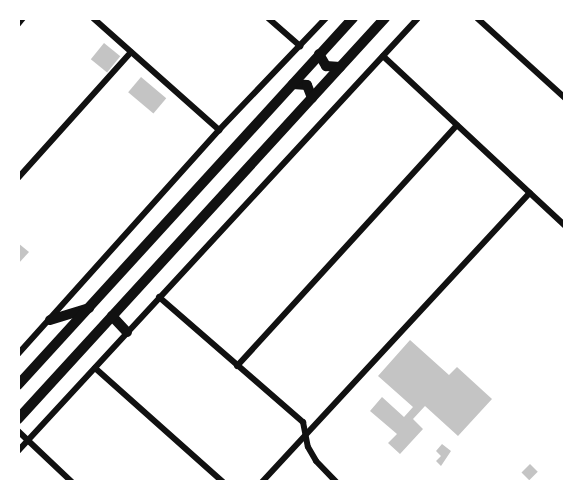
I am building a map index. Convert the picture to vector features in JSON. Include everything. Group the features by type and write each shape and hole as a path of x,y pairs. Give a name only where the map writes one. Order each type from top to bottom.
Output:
{"main road":[{"path":"18,385 352,18"},
{"path":"18,419 385,18"},
{"path":"319,54 326,66 340,67"},
{"path":"293,84 307,86 312,98"},
{"path":"50,320 89,308"},
{"path":"112,316 127,332"}],"street":[{"path":"18,24 23,18"},
{"path":"93,18 219,130"},
{"path":"268,18 300,46"},
{"path":"18,354 219,130 326,18"},
{"path":"18,451 418,18"},
{"path":"477,18 565,98"},
{"path":"18,178 131,52"},
{"path":"383,56 565,226"},
{"path":"237,366 457,125"},
{"path":"262,482 530,193"},
{"path":"159,297 303,422 308,447 316,461 336,482"},
{"path":"94,368 222,482"},
{"path":"18,431 72,482"}],"building":[{"path":"104,43 120,56 107,73 91,59"},
{"path":"141,77 166,98 153,114 128,92"},
{"path":"18,243 29,252 18,264"},
{"path":"410,340 449,375 457,367 492,399 458,436 425,406 413,419 423,429 400,454 388,443 397,434 370,411 382,397 404,417 413,407 378,376"},
{"path":"442,444 451,451 441,466 436,461 441,456 436,451"},
{"path":"530,464 538,472 529,480 522,472"}]}
